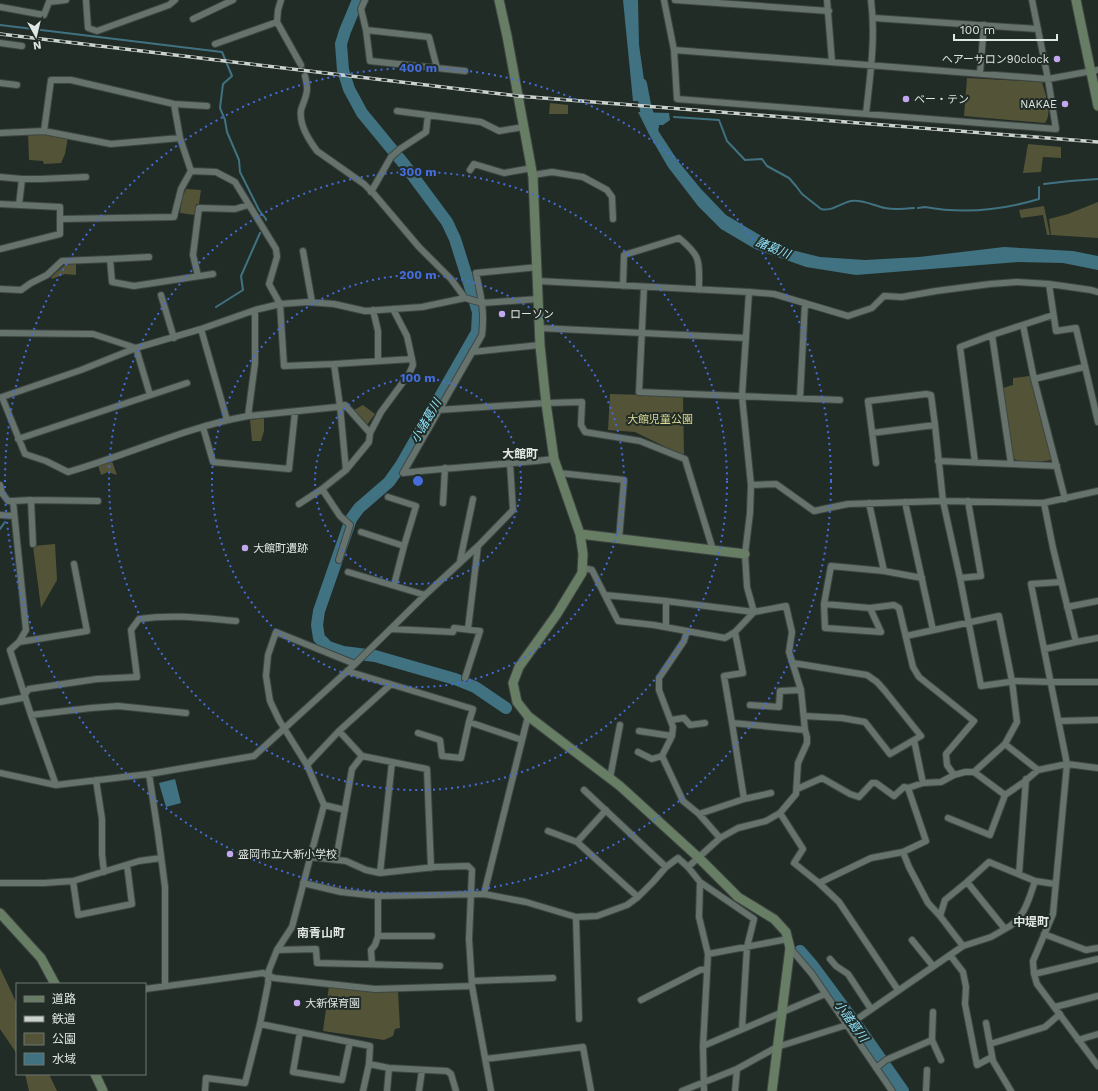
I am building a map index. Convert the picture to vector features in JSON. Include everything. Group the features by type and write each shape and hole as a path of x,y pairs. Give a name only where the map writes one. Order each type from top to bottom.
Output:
{"street":[{"path":"0,7 44,15 49,2 66,0"},
{"path":"86,0 88,28 97,31 169,6 175,0"},
{"path":"193,19 233,0"},
{"path":"281,0 277,22 301,64"},
{"path":"365,0 361,9 366,30 370,61 465,71"},
{"path":"499,0 532,171 538,267 540,345 554,459 580,534 584,554 584,568 582,573 557,614 519,667 513,683 517,702 528,716 610,778 699,858 738,897 774,919 786,932 789,944 772,1091"},
{"path":"664,0 674,50 677,99 1056,129 1048,79 1032,0"},
{"path":"675,0 829,11"},
{"path":"771,0 771,8"},
{"path":"828,0 828,28 832,62"},
{"path":"866,114 874,38 872,0"},
{"path":"1076,0 1095,71 1098,106"},
{"path":"874,18 1038,29"},
{"path":"214,44 277,22"},
{"path":"980,73 984,25"},
{"path":"366,30 429,38 436,68"},
{"path":"0,43 22,46"},
{"path":"674,50 1048,79 1095,71"},
{"path":"305,76 307,89 301,112 302,121 307,137 317,151 364,184 419,247 450,279 465,298"},
{"path":"44,131 50,80 71,80 174,104 207,106"},
{"path":"0,83 18,85"},
{"path":"60,219 174,217 180,189 191,171 180,138 174,104"},
{"path":"397,111 481,122 499,131 524,127"},
{"path":"372,192 391,157 400,149 426,132 428,115"},
{"path":"0,132 44,131 111,144 180,138"},
{"path":"470,170 474,164 504,173 532,171 552,172 583,177 607,190 612,197 613,219"},
{"path":"191,171 216,172 235,182 276,249 277,257 269,284 280,304 284,366 412,359"},
{"path":"0,177 22,179 86,177"},
{"path":"19,205 22,179"},
{"path":"0,204 60,207 60,234 0,249"},
{"path":"198,276 193,255 199,208 235,209 248,205"},
{"path":"623,286 624,255 679,238 692,248 699,262 699,290"},
{"path":"304,251 312,302"},
{"path":"0,289 21,290 47,275 62,261 149,258"},
{"path":"110,259 112,282 134,286 213,274"},
{"path":"538,267 476,273 484,319 482,335 403,473 554,459"},
{"path":"538,281 774,294 848,316 872,308 884,296 902,297 990,284 1017,282 1049,284 1098,292"},
{"path":"1049,284 1056,331 1076,328 1098,422"},
{"path":"644,287 639,392 840,400"},
{"path":"749,292 742,396 751,485 750,521 745,554 747,587 754,612"},
{"path":"160,295 174,338"},
{"path":"370,433 345,405 295,412 248,416 203,427 68,472 46,461 25,454 2,397 81,370 136,348 174,338 255,310 280,304 312,302 334,304 365,311 422,307 465,298 482,303 538,299"},
{"path":"800,398 805,303"},
{"path":"299,504 322,489 346,470 369,442 370,433 381,412 413,365 407,336 393,309"},
{"path":"248,416 255,363 255,310"},
{"path":"373,310 378,331 378,361"},
{"path":"974,462 960,347 992,334 1053,316"},
{"path":"1023,325 1034,379 1065,498"},
{"path":"539,328 746,338"},
{"path":"201,329 227,420"},
{"path":"0,332 93,334 136,348"},
{"path":"992,334 1011,464"},
{"path":"472,352 540,345"},
{"path":"136,348 150,395"},
{"path":"334,364 340,406 346,470"},
{"path":"1034,379 1084,367"},
{"path":"18,439 187,383"},
{"path":"876,463 868,401 926,394 931,395 943,501 981,686 1012,681 1098,682"},
{"path":"1091,395 1098,394"},
{"path":"438,410 582,402 581,425 585,432 640,441 685,459 713,550"},
{"path":"203,427 213,462 290,469 295,412"},
{"path":"872,433 935,425"},
{"path":"938,461 1056,466"},
{"path":"0,772 56,785 149,774 254,756 347,671 460,561 478,546 513,510 510,464"},
{"path":"443,503 445,468"},
{"path":"559,473 624,480 619,539"},
{"path":"751,485 776,484 814,511 848,504 869,503 943,501 1044,503 1098,491"},
{"path":"0,485 1,493 8,502 32,500 98,501"},
{"path":"322,489 340,516 350,524 338,560"},
{"path":"388,497 416,506 394,585"},
{"path":"460,561 473,499"},
{"path":"32,500 34,544"},
{"path":"13,501 26,630 19,642 10,650 56,785"},
{"path":"960,578 981,576 968,501"},
{"path":"905,502 933,630"},
{"path":"869,503 884,571"},
{"path":"1044,503 1076,642"},
{"path":"0,515 14,516"},
{"path":"360,532 404,546"},
{"path":"580,534 745,554"},
{"path":"468,629 478,546"},
{"path":"19,642 87,631 74,564"},
{"path":"870,608 881,632 825,628 824,604 831,566 884,571 922,578"},
{"path":"584,568 592,570 618,621 666,627 725,638 735,632 754,612"},
{"path":"348,572 425,595"},
{"path":"1061,582 1031,584 1052,682 1067,764 1053,914 1033,961 1034,974 1037,984 1098,1066"},
{"path":"605,595 754,612 786,606 792,632 789,652 801,690 807,743 798,763 798,789 796,794 780,813 766,821 738,828 720,838 688,867"},
{"path":"666,601 666,627"},
{"path":"1067,608 1098,601"},
{"path":"824,604 870,608 894,605 899,608 913,667 919,677 974,721 946,754 947,765 954,775"},
{"path":"0,702 22,698 28,689 97,679 137,676 131,630 139,619 157,616 181,616 236,621"},
{"path":"906,636 999,616 1012,681 1017,722 1005,744 974,772"},
{"path":"391,629 453,632 454,628 480,631 465,678"},
{"path":"638,752 652,759 662,756 672,736 673,727 659,690 660,678 684,641 687,631"},
{"path":"205,1091 206,1078 245,1083 260,1024 268,984 268,976 277,950 292,927 324,805 307,765 279,720 270,701 266,676 268,655 276,632 354,664"},
{"path":"735,632 743,673 724,676 744,799"},
{"path":"1045,649 1098,638"},
{"path":"793,663 867,675 877,682 885,691 921,736 890,754 865,722 842,718 804,716"},
{"path":"347,671 473,709 461,758 442,756 440,740 418,734"},
{"path":"307,765 339,731 390,685"},
{"path":"750,705 779,707 780,692 801,690"},
{"path":"31,715 118,706 186,712"},
{"path":"484,894 528,716"},
{"path":"671,720 684,718 690,725 705,723"},
{"path":"1059,721 1098,720"},
{"path":"469,722 522,740"},
{"path":"732,723 805,730"},
{"path":"610,778 620,726"},
{"path":"339,731 362,756 427,769 431,868"},
{"path":"639,731 672,736"},
{"path":"914,740 923,783"},
{"path":"1005,744 1038,770"},
{"path":"336,860 352,769 362,756"},
{"path":"662,756 683,801 699,814 720,838"},
{"path":"380,873 392,762"},
{"path":"948,818 990,835 1005,795 1038,770 1067,764 1098,768"},
{"path":"798,789 822,778 850,794 859,797 872,783 876,783 894,796 904,787 908,788 923,783 941,782 954,775 965,772 974,772 1005,795"},
{"path":"149,774 165,887 165,986"},
{"path":"1019,874 1026,779"},
{"path":"96,780 102,819 102,854 104,872"},
{"path":"819,883 870,858 903,852 926,841 908,788"},
{"path":"584,790 666,867"},
{"path":"699,814 744,799 771,793"},
{"path":"324,805 345,810"},
{"path":"577,842 606,810"},
{"path":"780,813 803,849 794,863 819,883 839,902 898,990"},
{"path":"548,831 577,842 638,897"},
{"path":"903,852 919,889 928,903 963,946"},
{"path":"310,857 346,861 366,870 380,873 468,866 472,870 470,939 472,984 491,1091"},
{"path":"0,883 44,883 73,881 139,861 161,858"},
{"path":"303,883 341,892 378,896 484,894 526,902 576,917 597,916 627,905 649,888 666,867 678,858 688,867 700,882 754,919 747,946 742,1029"},
{"path":"940,916 945,900 989,862 1035,881 1055,884"},
{"path":"73,881 78,915 132,904 127,865"},
{"path":"682,1091 737,1069 777,1047 849,1025 963,946 991,937 1012,926 1026,909 1035,881"},
{"path":"700,882 699,917 708,954 703,1046 704,1091"},
{"path":"967,882 1005,929"},
{"path":"372,964 371,950 378,936 378,896"},
{"path":"0,913 41,958 54,983"},
{"path":"576,917 579,1019"},
{"path":"1044,934 1086,950 1098,948"},
{"path":"378,936 432,936"},
{"path":"912,940 933,966"},
{"path":"708,954 747,946 789,944"},
{"path":"789,944 849,1025 878,1067 892,1091"},
{"path":"277,950 316,949 317,963 440,966"},
{"path":"950,955 964,972 966,987 965,1004 977,1065 992,1057"},
{"path":"830,959 836,966 848,974 871,1009"},
{"path":"1034,974 1098,959"},
{"path":"641,1000 700,970 707,968"},
{"path":"146,989 263,973 274,978 375,989 553,978"},
{"path":"703,1046 825,994"},
{"path":"1055,1007 1098,996"},
{"path":"933,1012 932,1040 941,1060"},
{"path":"990,1044 1045,1027 1060,1014"},
{"path":"986,1023 993,1061 1011,1091"},
{"path":"260,1024 370,1046 369,1064 363,1091"},
{"path":"300,1032 293,1072 342,1080 350,1042"},
{"path":"1078,1040 1098,1034"},
{"path":"878,1067 886,1060 932,1040"},
{"path":"485,1059 584,1047 591,1091"},
{"path":"369,1064 390,1068 447,1071 451,1074 456,1091"},
{"path":"387,1091 390,1068"},
{"path":"735,1091 737,1069"},
{"path":"419,1091 422,1070"},
{"path":"926,1091 927,1070"},
{"path":"95,1075 103,1091"}],"green space":[{"path":"967,78 1042,82 1048,108 1045,123 964,116"},
{"path":"550,103 568,105 568,114 549,114"},
{"path":"44,132 68,137 65,154 61,163 44,164 43,161 29,160 28,133"},
{"path":"1028,144 1061,147 1061,158 1043,157 1041,172 1023,173"},
{"path":"186,189 201,190 199,204 196,204 195,215 180,213 182,198"},
{"path":"1098,202 1098,238 1051,235 1049,219 1068,214"},
{"path":"1044,206 1050,235 1047,235 1043,215 1021,218 1019,210"},
{"path":"76,262 76,275 65,274 52,279 51,277 67,263"},
{"path":"1031,377 1053,460 1026,462 1016,460 1012,457 1003,388 1013,385 1013,378"},
{"name":"大館児童公園","path":"610,394 683,396 684,456 635,432 608,430"},
{"path":"363,405 375,414 367,425 357,416 354,410"},
{"path":"264,418 264,431 261,441 252,441 250,420"},
{"path":"112,461 117,475 108,472 101,475 98,465"},
{"path":"55,544 57,580 41,608 33,546"},
{"path":"0,968 16,1002 16,1053 0,1029"},
{"path":"329,986 398,991 400,1028 395,1029 393,1036 384,1040 323,1031"},
{"path":"25,1075 49,1075 57,1091 29,1091"}],"water":[{"path":"623,0 638,0 639,45 647,101 633,101"},
{"path":"638,112 669,113 670,120 663,125 657,125 659,132 678,161 701,189 726,215 780,247 820,257 865,260 919,257 1004,247 1073,251 1098,256 1098,270 1063,263 1018,262 856,275 806,267 755,249 721,229 698,206 668,167"},
{"path":"175,779 181,803 166,807 159,783"}],"waterway":[{"name":"小諸葛川","path":"358,0 341,44 343,70 349,89 362,113 404,164 447,222 455,239 478,312 477,332 401,465 389,482 359,508 351,519 319,611 317,625 319,638 328,647 343,652 375,656 455,679 475,687 506,708"},
{"path":"0,25 222,52 232,76 223,84 220,108 225,120 227,132 239,160 240,172 259,210 266,220"},
{"name":"諸葛川","path":"641,84 646,110 653,126"},
{"path":"674,117 719,120 727,141 745,160 762,159 767,166 789,178 802,194 821,209 825,210 851,201 864,202 889,209 914,208"},
{"path":"1044,184 1098,179"},
{"path":"918,208 925,207 954,210 982,210 1011,206 1039,199 1039,187"},
{"path":"216,307 243,290 241,276 260,233"},
{"path":"0,529 5,522"},
{"name":"小諸葛川","path":"800,951 859,1028 903,1091"}],"tunnel":[{"path":"301,65 305,76"}],"railway":[{"path":"0,34 518,96 1098,142"}],"place":[{"name":"ヘアーサロン90clock","path":"1057,59"},
{"name":"ベー・テン","path":"906,99"},
{"name":"NAKAE","path":"1065,104"},
{"name":"ローソン","path":"502,314"},
{"name":"大館町遺跡","path":"245,548"},
{"name":"盛岡市立大新小学校","path":"230,854"},
{"name":"大新保育園","path":"297,1003"}],"district":[{"name":"大館町","path":"520,454"},
{"name":"中堤町","path":"1031,922"},
{"name":"南青山町","path":"321,933"}]}
